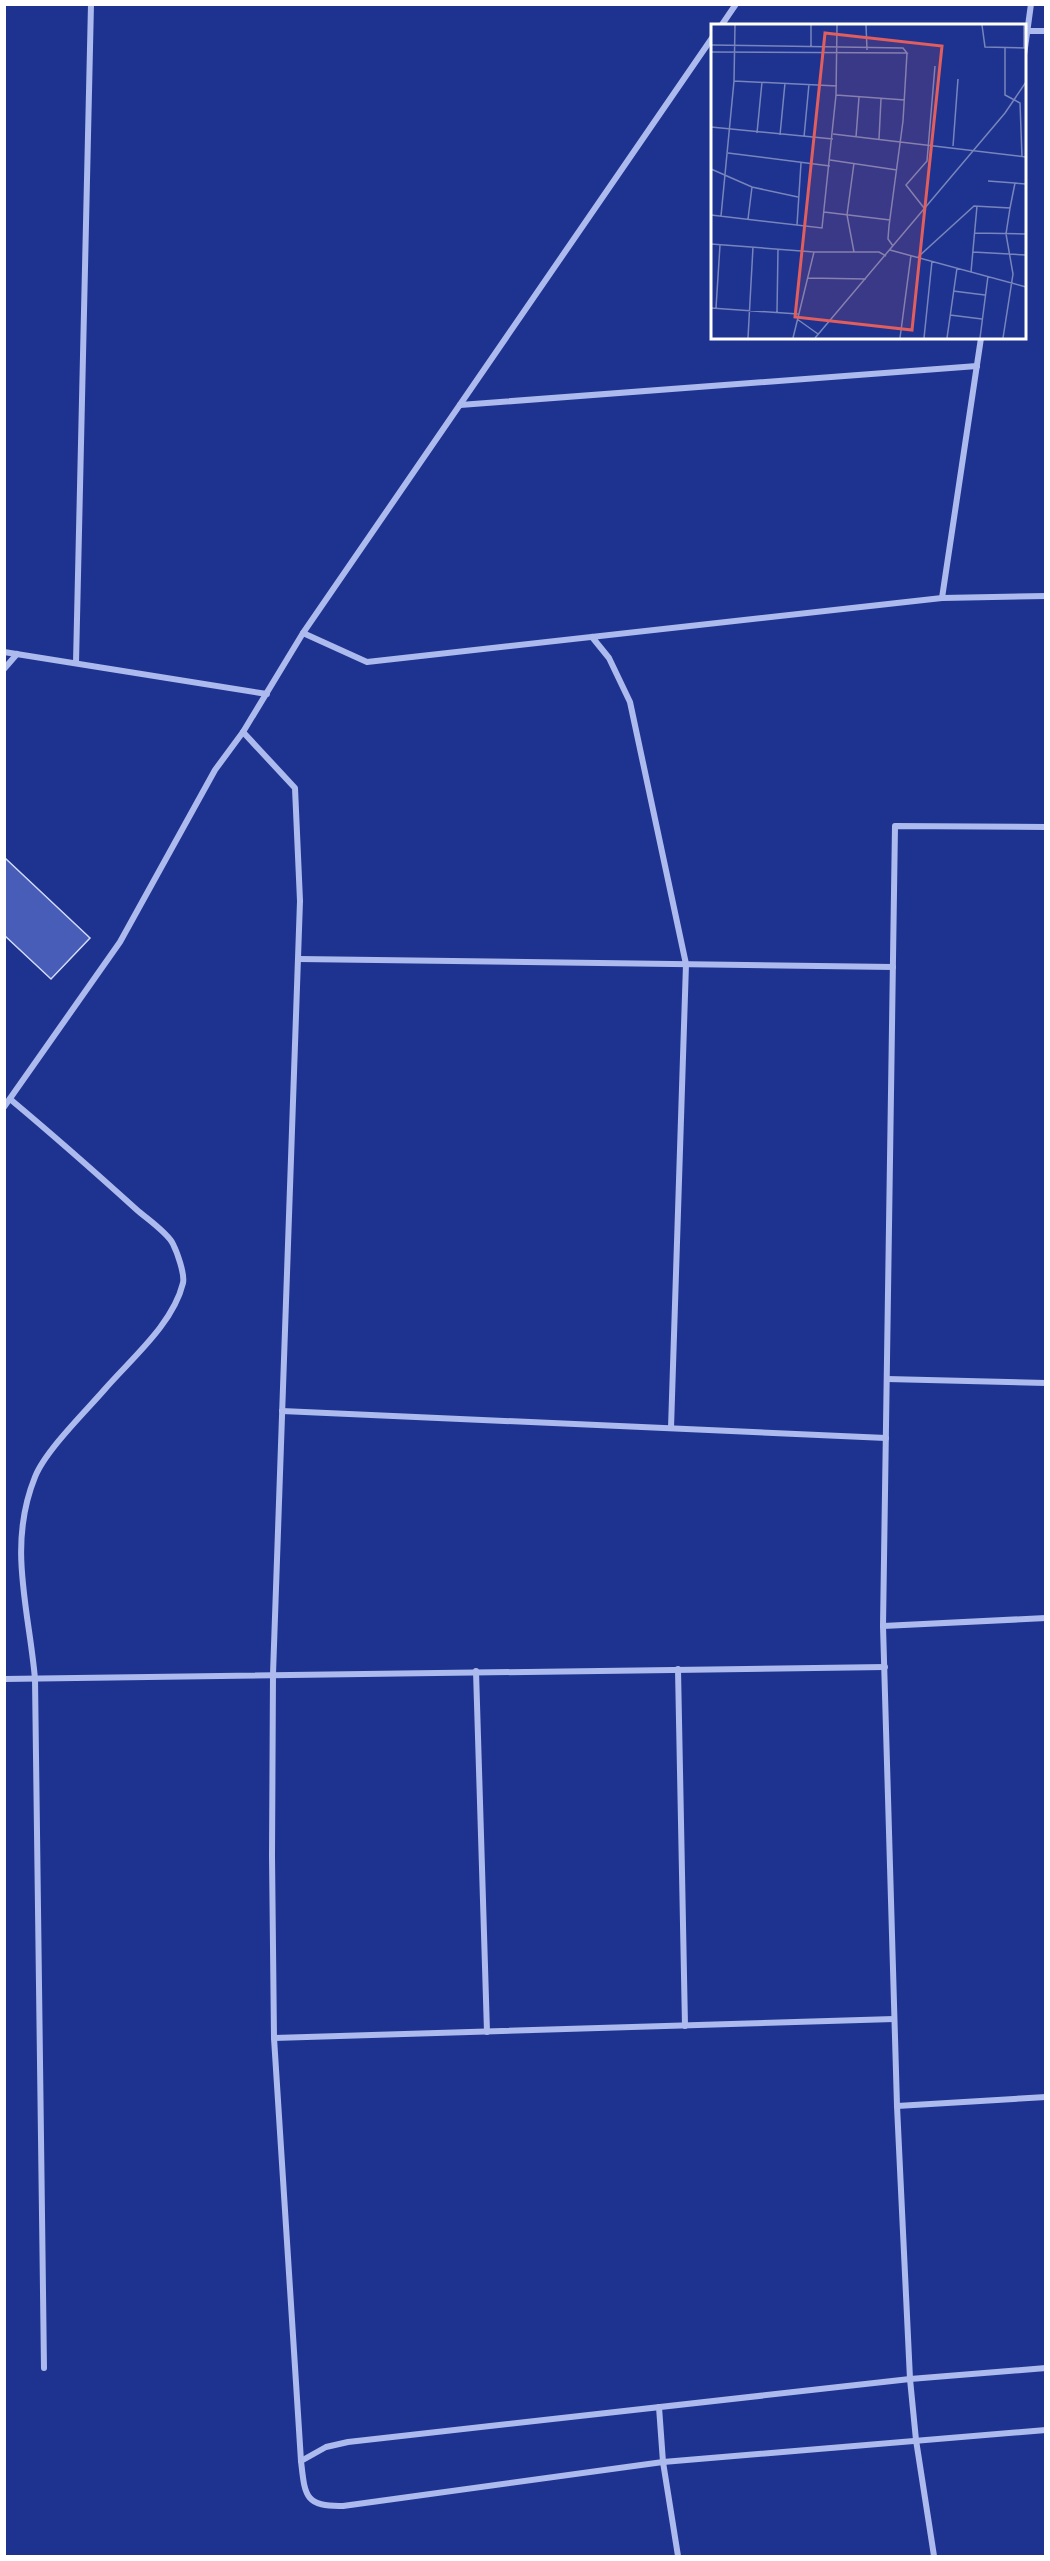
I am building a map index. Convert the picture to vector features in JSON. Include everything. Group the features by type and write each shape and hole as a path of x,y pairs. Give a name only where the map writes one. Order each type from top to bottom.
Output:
{"street":[{"path":"76,663 91,4"},
{"path":"722,24 736,4"},
{"path":"1026,43 1031,4"},
{"path":"1028,31 1046,31"},
{"path":"4,1107 120,942 215,770 243,732 303,633 711,39"},
{"path":"942,598 981,339"},
{"path":"460,405 977,366"},
{"path":"303,633 367,662 942,598 1046,596"},
{"path":"592,637 609,658 630,702 686,964 671,1428"},
{"path":"4,652 267,694"},
{"path":"4,669 17,654"},
{"path":"243,732 295,788 300,901 273,1674 274,2038 301,2461 304,2489 308,2498 314,2504 334,2506 376,2503 663,2462 916,2439 1046,2430"},
{"path":"934,2556 916,2439 910,2379 897,2106 883,1626 895,826 1046,827"},
{"path":"299,959 893,967"},
{"path":"10,1099 85,1161 173,1242 183,1281 175,1304 158,1329 62,1438 35,1475 23,1515 20,1553 21,1586 31,1636 35,1679 44,2368"},
{"path":"887,1379 1046,1383"},
{"path":"282,1411 886,1438"},
{"path":"883,1626 1046,1618"},
{"path":"4,1679 885,1667"},
{"path":"678,1669 685,2026"},
{"path":"476,1671 487,2032"},
{"path":"274,2038 894,2019"},
{"path":"897,2106 1046,2097"},
{"path":"301,2461 326,2447 348,2442 910,2379 1046,2368"},
{"path":"659,2407 663,2462 678,2556"}],"building":[{"path":"5,858 90,938 51,979 4,935"}]}
